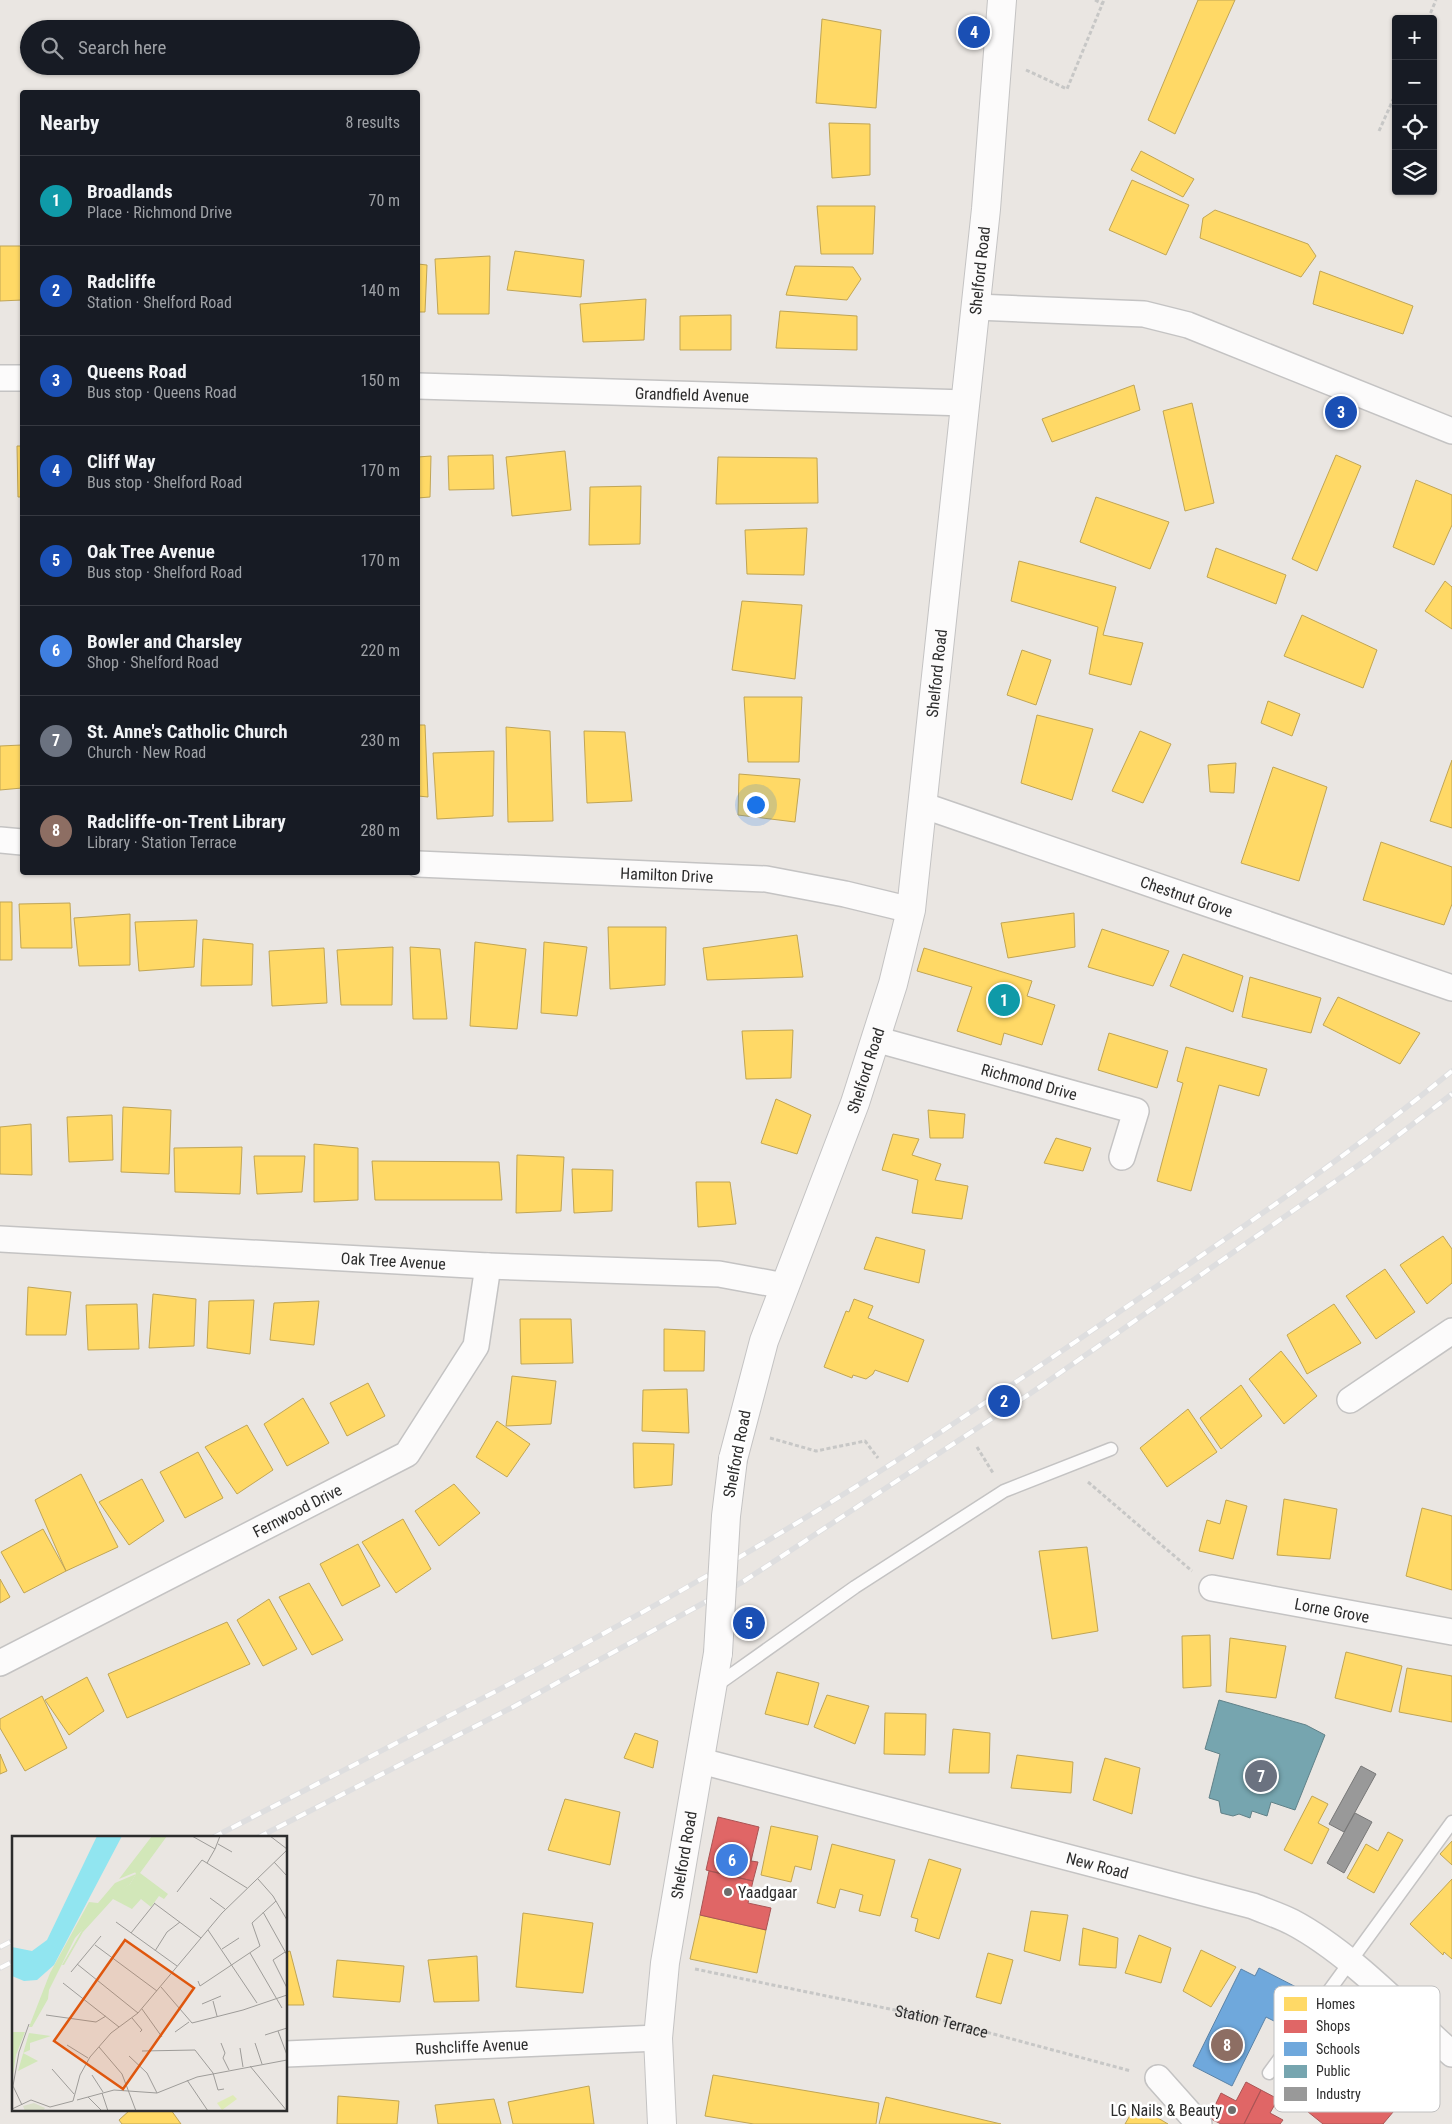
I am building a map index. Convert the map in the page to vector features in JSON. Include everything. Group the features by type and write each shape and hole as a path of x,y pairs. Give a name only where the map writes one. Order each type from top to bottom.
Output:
{"street":[{"name":"Shelford Road","path":"662,2124 658,2038 665,1963 701,1762 718,1654 726,1516 733,1459 764,1341 855,1103 893,984 911,910 976,307 1002,0"},
{"path":"976,307 1144,314 1188,325 1452,431"},
{"path":"0,378 20,378"},
{"name":"Grandfield Avenue","path":"420,386 966,403"},
{"name":"Chestnut Grove","path":"922,804 1452,988"},
{"path":"0,840 20,842"},
{"name":"Hamilton Drive","path":"420,864 766,879 845,894 911,910"},
{"name":"Richmond Drive","path":"875,1039 1136,1111 1122,1157"},
{"name":"Oak Tree Avenue","path":"0,1239 488,1266 718,1274 785,1286"},
{"name":"Fernwood Drive","path":"0,1663 407,1454 476,1346 488,1266"},
{"path":"1350,1400 1452,1331"},
{"name":"Lorne Grove","path":"1212,1588 1452,1632"},
{"name":"New Road","path":"701,1762 1252,1906 1291,1922 1320,1940 1376,1986"},
{"name":"Rushcliffe Avenue","path":"288,2054 658,2038"},
{"name":"New Road","path":"1440,2043 1452,2054"},
{"path":"1158,2078 1199,2124"}],"lane":[{"path":"713,1688 855,1587 1004,1491 1111,1450"},
{"path":"1332,1986 1452,1822"},
{"path":"1269,2073 1274,2066"}],"path":[{"path":"998,56 1067,89 1104,2 1095,0"},
{"path":"1430,15 1436,0"},
{"path":"1379,132 1392,102"},
{"path":"772,1439 816,1450 865,1441 878,1458"},
{"path":"977,1447 1004,1491"},
{"path":"1069,1465 1212,1588"},
{"name":"Station Terrace","path":"665,1963 934,2018 1158,2078"}],"building: Homes":[{"path":"1198,0 1235,0 1175,134 1148,120"},
{"path":"822,19 881,30 876,108 816,103"},
{"path":"829,123 870,124 870,175 832,178"},
{"path":"1141,151 1194,179 1183,197 1131,170"},
{"path":"1132,180 1189,205 1166,255 1109,230"},
{"path":"817,206 875,206 873,254 821,254"},
{"path":"1215,210 1308,244 1316,256 1301,277 1200,238 1203,218"},
{"path":"0,246 20,246 20,300 0,301"},
{"path":"515,251 584,260 581,297 507,290"},
{"path":"490,256 489,314 438,314 435,259"},
{"path":"420,264 427,265 425,312 420,312"},
{"path":"795,266 853,267 861,279 847,300 786,295"},
{"path":"1320,271 1413,306 1403,334 1313,304"},
{"path":"646,299 644,340 583,342 580,304"},
{"path":"780,311 857,316 857,350 776,348"},
{"path":"731,315 731,350 680,350 680,316"},
{"path":"1134,385 1140,410 1052,442 1042,419"},
{"path":"1192,403 1214,503 1185,511 1163,411"},
{"path":"17,446 20,446 20,497 18,497"},
{"path":"565,451 571,510 512,516 506,457"},
{"path":"493,455 494,489 449,490 448,456"},
{"path":"1336,455 1361,466 1317,571 1292,559"},
{"path":"431,456 430,497 420,498 420,457"},
{"path":"718,457 817,458 818,503 716,504"},
{"path":"1416,480 1452,495 1452,525 1434,565 1393,547"},
{"path":"641,486 640,544 589,545 590,487"},
{"path":"1096,497 1169,522 1150,569 1080,542"},
{"path":"807,528 804,575 747,574 745,530"},
{"path":"1216,548 1286,575 1276,604 1207,577"},
{"path":"1019,561 1116,587 1103,635 1143,643 1131,685 1089,674 1098,627 1011,601"},
{"path":"1445,581 1452,587 1452,629 1425,611"},
{"path":"742,601 802,605 795,679 732,670"},
{"path":"1302,615 1377,650 1363,688 1284,656"},
{"path":"1022,650 1051,660 1036,705 1007,695"},
{"path":"744,697 802,697 799,762 748,762"},
{"path":"1268,701 1300,714 1292,736 1261,723"},
{"path":"1037,715 1093,729 1072,800 1021,783"},
{"path":"420,725 425,725 428,797 420,796"},
{"path":"506,727 550,731 553,821 508,822"},
{"path":"584,731 625,732 632,801 587,803"},
{"path":"1140,731 1171,744 1143,803 1112,791"},
{"path":"20,745 20,788 0,790 0,746"},
{"path":"494,751 493,816 437,819 433,753"},
{"path":"1452,760 1452,828 1430,821"},
{"path":"1236,763 1234,793 1210,792 1208,765"},
{"path":"1273,767 1327,787 1299,881 1241,863"},
{"path":"739,774 800,779 795,822 738,815"},
{"path":"1381,842 1452,867 1452,904 1444,925 1363,900"},
{"path":"0,902 12,902 12,960 0,960"},
{"path":"70,903 72,948 21,948 19,904"},
{"path":"1074,913 1075,947 1008,958 1001,923"},
{"path":"130,914 130,965 79,966 74,918"},
{"path":"197,920 194,967 139,971 135,922"},
{"path":"608,927 666,927 665,985 610,989"},
{"path":"1102,929 1169,951 1153,986 1088,967"},
{"path":"797,935 803,977 707,980 703,948"},
{"path":"203,939 253,944 252,985 201,986"},
{"path":"475,942 526,949 517,1029 470,1026"},
{"path":"544,942 587,947 577,1016 541,1013"},
{"path":"393,947 392,1005 341,1005 337,950"},
{"path":"410,947 440,949 447,1019 413,1019"},
{"path":"324,948 327,1003 272,1006 269,951"},
{"path":"924,948 1032,981 1027,996 1055,1005 1042,1045 1004,1033 1001,1045 957,1031 972,987 917,971"},
{"path":"1183,954 1243,976 1233,1012 1170,986"},
{"path":"1250,977 1321,998 1311,1033 1242,1017"},
{"path":"1338,997 1420,1033 1400,1064 1323,1025"},
{"path":"793,1030 791,1078 746,1079 742,1031"},
{"path":"1109,1033 1168,1051 1157,1088 1098,1070"},
{"path":"1186,1047 1267,1069 1259,1096 1219,1085 1191,1191 1157,1181 1183,1083 1177,1081"},
{"path":"776,1099 811,1115 797,1154 761,1143"},
{"path":"123,1107 171,1110 169,1174 121,1172"},
{"path":"928,1110 965,1114 963,1138 930,1138"},
{"path":"112,1115 113,1160 69,1162 67,1117"},
{"path":"31,1124 32,1175 0,1174 0,1127"},
{"path":"893,1134 919,1139 912,1155 941,1164 935,1180 968,1186 962,1219 912,1213 918,1180 882,1170"},
{"path":"1056,1138 1091,1148 1083,1171 1044,1163"},
{"path":"314,1144 358,1148 358,1200 314,1202"},
{"path":"242,1147 240,1194 175,1192 174,1148"},
{"path":"517,1155 564,1157 561,1211 516,1213"},
{"path":"254,1156 305,1156 302,1192 257,1194"},
{"path":"372,1161 499,1162 502,1200 375,1200"},
{"path":"572,1169 613,1170 612,1211 574,1213"},
{"path":"696,1182 730,1182 736,1224 698,1227"},
{"path":"1443,1236 1452,1249 1452,1283 1427,1304 1400,1265"},
{"path":"876,1237 925,1250 919,1283 864,1269"},
{"path":"1385,1269 1415,1312 1376,1339 1346,1296"},
{"path":"28,1287 71,1292 66,1335 26,1335"},
{"path":"153,1294 196,1299 194,1346 149,1348"},
{"path":"854,1299 873,1306 868,1318 924,1340 908,1382 875,1370 866,1379 853,1375 852,1378 824,1367 846,1311 849,1312"},
{"path":"254,1300 250,1354 207,1348 209,1301"},
{"path":"319,1301 314,1345 270,1340 274,1303"},
{"path":"137,1304 139,1349 88,1350 86,1305"},
{"path":"1334,1304 1361,1343 1307,1374 1287,1335"},
{"path":"520,1319 571,1319 573,1363 521,1364"},
{"path":"664,1329 705,1331 704,1371 664,1371"},
{"path":"1281,1351 1317,1396 1284,1424 1249,1379"},
{"path":"512,1376 556,1381 551,1424 506,1426"},
{"path":"368,1383 385,1416 347,1436 330,1403"},
{"path":"1241,1385 1262,1416 1221,1449 1200,1418"},
{"path":"687,1389 689,1433 642,1431 643,1390"},
{"path":"303,1398 329,1443 287,1466 264,1424"},
{"path":"1188,1409 1217,1452 1167,1487 1140,1448"},
{"path":"497,1421 530,1444 507,1477 476,1457"},
{"path":"247,1425 273,1470 237,1494 205,1447"},
{"path":"633,1443 674,1444 672,1485 634,1488"},
{"path":"198,1452 223,1498 185,1518 160,1472"},
{"path":"81,1474 118,1547 66,1571 35,1500"},
{"path":"142,1479 164,1521 129,1545 99,1502"},
{"path":"454,1484 480,1513 439,1546 415,1511"},
{"path":"1284,1499 1337,1509 1330,1559 1277,1555"},
{"path":"1226,1500 1247,1506 1233,1559 1199,1551 1207,1520 1220,1524"},
{"path":"1422,1508 1452,1516 1452,1590 1406,1576"},
{"path":"403,1519 431,1569 396,1593 362,1542"},
{"path":"43,1529 66,1571 24,1593 1,1552"},
{"path":"358,1544 380,1586 342,1606 320,1564"},
{"path":"1087,1547 1098,1631 1052,1639 1039,1551"},
{"path":"0,1579 10,1597 0,1603"},
{"path":"309,1583 343,1640 312,1655 279,1597"},
{"path":"269,1599 297,1649 263,1666 237,1620"},
{"path":"227,1622 250,1664 127,1718 108,1674"},
{"path":"1210,1635 1211,1686 1183,1688 1182,1636"},
{"path":"1230,1638 1286,1646 1276,1698 1226,1692"},
{"path":"1346,1652 1402,1666 1391,1712 1335,1698"},
{"path":"1407,1668 1452,1676 1452,1722 1399,1712"},
{"path":"777,1672 819,1683 808,1725 765,1714"},
{"path":"87,1677 104,1711 69,1735 45,1700"},
{"path":"827,1695 869,1706 855,1744 814,1727"},
{"path":"42,1696 67,1748 25,1771 0,1728 0,1719"},
{"path":"885,1713 926,1714 925,1755 884,1754"},
{"path":"953,1729 990,1733 989,1773 949,1773"},
{"path":"635,1733 658,1741 653,1768 624,1758"},
{"path":"0,1754 7,1771 0,1774"},
{"path":"1017,1755 1073,1762 1071,1793 1011,1788"},
{"path":"1105,1758 1140,1768 1132,1814 1093,1800"},
{"path":"1312,1796 1328,1804 1318,1823 1329,1829 1312,1864 1284,1850"},
{"path":"565,1799 620,1812 610,1865 548,1850"},
{"path":"771,1826 818,1836 811,1870 795,1866 791,1882 761,1875"},
{"path":"1388,1832 1403,1840 1374,1893 1347,1878 1366,1844 1378,1851"},
{"path":"1452,1841 1452,1865 1440,1854"},
{"path":"832,1844 895,1860 880,1916 859,1911 863,1895 840,1889 835,1908 817,1903"},
{"path":"929,1859 961,1869 939,1939 915,1931 918,1919 911,1917"},
{"path":"1452,1879 1452,1959 1444,1952 1443,1955 1410,1924"},
{"path":"1031,1911 1068,1915 1060,1961 1024,1951"},
{"path":"523,1913 593,1923 583,1993 516,1987"},
{"path":"700,1915 766,1930 757,1973 690,1959"},
{"path":"1083,1928 1118,1938 1116,1968 1079,1965"},
{"path":"1139,1935 1171,1948 1161,1983 1125,1973"},
{"path":"1201,1950 1236,1967 1211,2007 1183,1991"},
{"path":"290,1951 304,2005 288,2005 288,1952"},
{"path":"988,1953 1013,1960 1001,2004 976,1997"},
{"path":"477,1956 479,2001 434,2002 428,1960"},
{"path":"337,1960 404,1966 400,2002 333,1997"},
{"path":"713,2075 879,2103 876,2124 754,2124 705,2116"},
{"path":"589,2086 594,2124 513,2124 508,2102"},
{"path":"338,2096 399,2101 397,2124 337,2124"},
{"path":"886,2097 1001,2124 879,2124"},
{"path":"494,2099 501,2124 438,2124 435,2105"},
{"path":"1136,2105 1168,2124 1125,2124"},
{"path":"128,2112 172,2112 181,2124 122,2124 119,2120"}],"building: Shops":[{"path":"718,1817 759,1827 751,1861 758,1862 753,1881 706,1870"},
{"name":"Yaadgaar","path":"709,1871 753,1881 748,1903 771,1908 766,1930 700,1915"},
{"name":"LG Nails & Beauty","path":"1246,2082 1261,2090 1244,2124 1221,2124 1209,2118 1221,2093 1236,2101"},
{"path":"1261,2090 1274,2097 1274,2106 1270,2113 1283,2120 1280,2124 1244,2124"},
{"path":"1308,2112 1393,2112 1383,2124 1323,2124"}],"building: Schools":[{"path":"1259,1968 1294,1986 1274,1986 1274,2021 1266,2017 1232,2086 1193,2066 1241,1969 1255,1976"}],"building: Public":[{"path":"1219,1700 1306,1725 1325,1735 1295,1810 1271,1802 1267,1816 1252,1811 1250,1818 1239,1814 1233,1816 1221,1813 1219,1801 1209,1798 1220,1754 1205,1749"}],"building: Industry":[{"path":"1361,1766 1376,1774 1344,1832 1329,1824"},
{"path":"1355,1813 1372,1822 1344,1873 1327,1863"}],"railway":[{"path":"216,1836 612,1629 792,1526 984,1403 1250,1222 1373,1133 1452,1071"},
{"path":"261,1836 511,1708 744,1581 1031,1393 1366,1160 1452,1094"},
{"path":"0,1947 12,1941"},
{"path":"0,1968 12,1962"}],"place":[{"name":"Cliff Way","path":"974,32"},
{"name":"Queens Road","path":"1341,412"},
{"name":"Broadlands","path":"1004,1000"},
{"name":"Radcliffe","path":"1004,1401"},
{"name":"Oak Tree Avenue","path":"749,1623"},
{"name":"St. Anne's Catholic Church","path":"1261,1776"},
{"name":"Bowler and Charsley","path":"732,1860"},
{"name":"Yaadgaar","path":"728,1892"},
{"name":"Radcliffe-on-Trent Library","path":"1227,2045"},
{"name":"LG Nails & Beauty","path":"1232,2110"}]}
